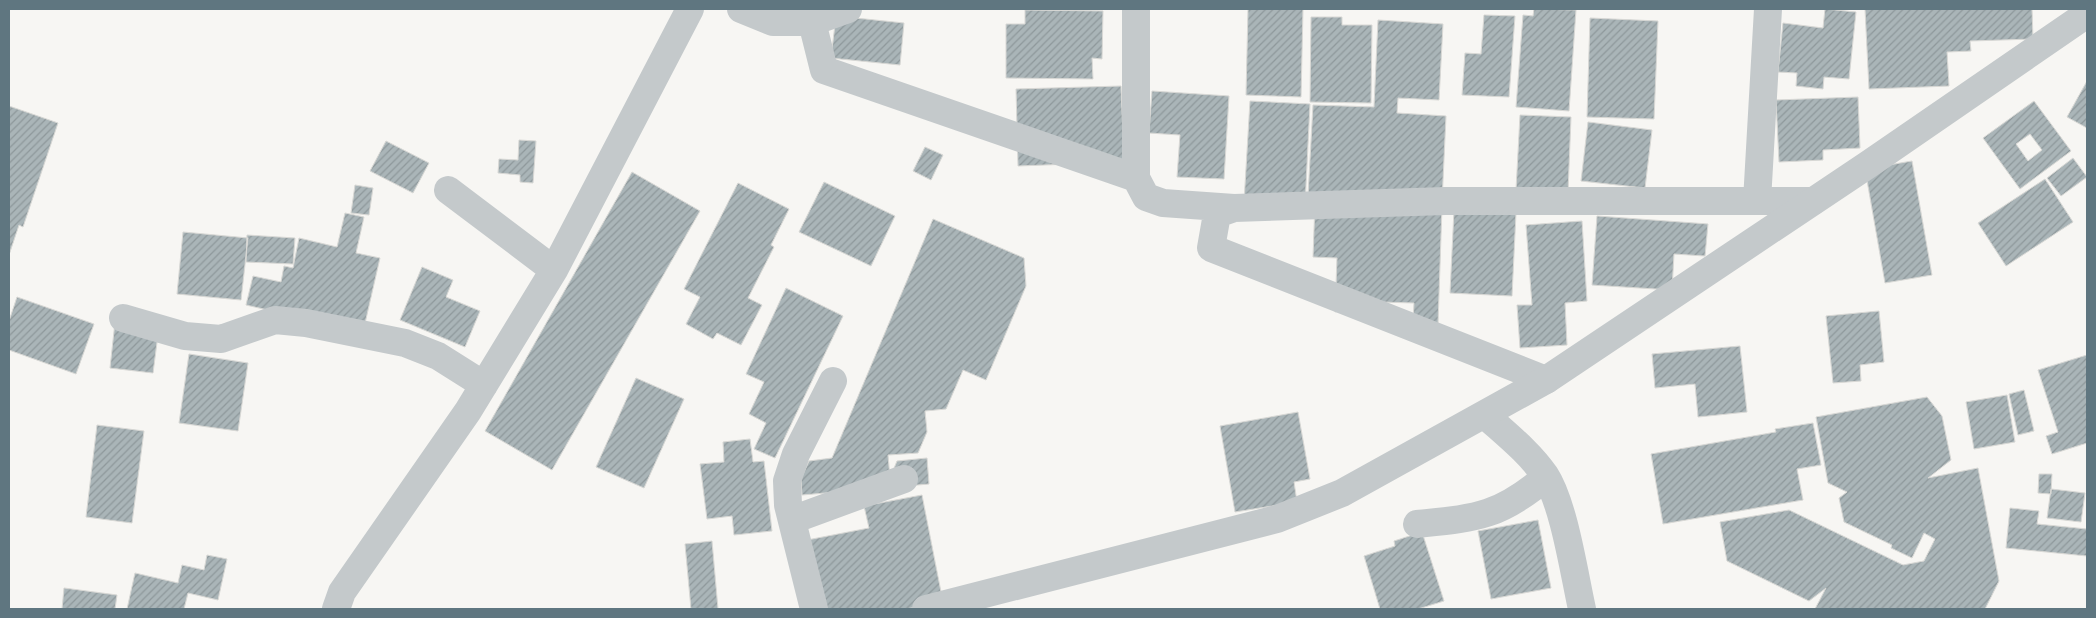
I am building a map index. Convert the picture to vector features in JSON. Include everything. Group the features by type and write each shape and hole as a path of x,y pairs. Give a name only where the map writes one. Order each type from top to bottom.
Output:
{"street":[{"path":"336,609 342,592 484,385 554,270 690,9"},
{"path":"741,9 773,22 812,22 848,9"},
{"path":"1136,9 1136,178 1146,197 1163,203 1234,208 1445,201 1813,202"},
{"path":"1757,202 1768,9"},
{"path":"926,609 1277,519 1342,493 1546,380 1813,202 2087,14"},
{"path":"812,22 824,70 1136,178"},
{"path":"448,190 554,270"},
{"path":"1234,208 1217,214 1212,248 1546,380"},
{"path":"124,318 186,336 221,339 274,320 306,323 405,342 438,356 484,385"},
{"path":"814,609 788,505 787,481 796,454 833,381"},
{"path":"1485,415 1528,455 1546,477 1560,512 1582,609"},
{"path":"1417,524 1469,519 1500,510 1524,496 1546,477"},
{"path":"792,520 904,478"}],"building":[{"path":"1248,9 1303,9 1301,97 1246,95"},
{"path":"1534,9 1576,10 1569,111 1516,107 1523,15 1533,16"},
{"path":"1825,9 1856,12 1849,79 1824,77 1823,89 1796,86 1797,73 1778,72 1783,23 1823,28"},
{"path":"1865,9 2032,9 2033,39 1970,41 1971,51 1947,52 1949,86 1869,89"},
{"path":"1025,10 1103,11 1102,59 1092,58 1093,79 1006,78 1006,24 1025,24"},
{"path":"1484,15 1515,16 1509,97 1462,95 1465,53 1481,54"},
{"path":"836,16 904,23 900,65 831,58"},
{"path":"1311,17 1342,17 1342,25 1372,25 1371,103 1310,102"},
{"path":"1590,18 1658,21 1654,119 1587,117"},
{"path":"1378,20 1443,24 1439,100 1398,98 1397,113 1446,116 1442,202 1308,196 1313,105 1374,107"},
{"path":"2087,81 2087,128 2067,117"},
{"path":"1121,86 1124,162 1018,166 1016,89"},
{"path":"1152,91 1229,96 1224,179 1177,177 1180,135 1149,133"},
{"path":"1858,97 1860,148 1823,150 1823,160 1779,162 1776,100"},
{"path":"1250,101 1310,104 1305,205 1244,202"},
{"path":"2034,101 2071,151 2020,189 1983,138","holes":["2030,134 2042,150 2028,161 2016,144"]},
{"path":"9,106 58,123 23,227 19,225 9,255"},
{"path":"1520,115 1571,117 1568,192 1516,190"},
{"path":"1588,122 1652,130 1645,188 1581,181"},
{"path":"519,140 536,141 533,183 520,182 520,175 498,173 499,159 518,160"},
{"path":"386,141 429,163 413,193 370,171"},
{"path":"925,147 943,155 931,180 913,171"},
{"path":"2073,158 2087,177 2061,196 2047,178"},
{"path":"1912,161 1932,275 1885,283 1865,169"},
{"path":"632,172 700,211 552,470 485,431"},
{"path":"2045,179 2073,222 2006,266 1978,223"},
{"path":"824,182 895,216 871,266 799,232"},
{"path":"738,183 789,209 771,245 774,247 748,298 762,305 741,345 717,333 713,339 686,324 700,297 684,289"},
{"path":"355,185 373,188 369,215 351,213"},
{"path":"1315,202 1442,207 1438,324 1413,323 1414,303 1381,302 1335,312 1337,258 1313,257"},
{"path":"1454,210 1516,213 1512,296 1450,293"},
{"path":"345,213 364,217 356,253 380,258 363,332 246,305 253,276 281,282 284,266 293,268 299,238 337,247"},
{"path":"1597,216 1708,224 1705,256 1674,254 1672,290 1592,285"},
{"path":"933,219 1024,258 1026,286 986,380 963,370 946,409 925,411 927,432 918,453 888,455 890,478 897,461 927,458 929,484 802,495 801,479 809,461 832,458"},
{"path":"1582,221 1587,301 1565,303 1567,345 1520,348 1517,305 1532,305 1526,225"},
{"path":"183,232 248,238 241,300 177,294"},
{"path":"247,235 295,238 293,264 246,262"},
{"path":"422,267 453,280 446,297 480,311 465,347 400,320"},
{"path":"786,288 843,316 775,458 754,449 766,423 749,414 764,382 746,374"},
{"path":"17,297 94,324 76,374 9,350 9,321"},
{"path":"1879,311 1884,362 1860,365 1861,381 1833,383 1826,316"},
{"path":"115,322 159,327 153,373 110,368"},
{"path":"1740,346 1747,412 1698,417 1695,384 1655,388 1652,354"},
{"path":"189,354 248,363 238,431 179,423"},
{"path":"2087,355 2087,443 2052,454 2046,436 2058,432 2038,370"},
{"path":"636,378 684,399 644,488 596,467"},
{"path":"2024,390 2034,431 2018,435 2009,394"},
{"path":"2007,395 2015,442 1974,449 1966,402"},
{"path":"1927,397 1942,416 1951,460 1928,478 1978,468 1999,581 1985,609 1815,609 1826,588 1809,601 1727,561 1720,522 1789,510 1903,565 1924,561 1935,539 1924,533 1912,558 1891,548 1892,545 1844,522 1839,498 1847,492 1828,483 1816,417"},
{"path":"1298,412 1310,479 1294,482 1297,502 1235,512 1220,426"},
{"path":"1813,423 1821,465 1797,469 1803,500 1663,524 1651,454 1776,432 1775,429"},
{"path":"97,425 144,431 132,523 86,517"},
{"path":"750,439 753,462 764,461 772,531 734,535 732,516 707,519 700,464 724,462 723,442"},
{"path":"2039,474 2052,474 2051,494 2038,493"},
{"path":"2051,489 2085,493 2081,522 2047,518"},
{"path":"922,495 943,602 906,609 824,609 802,541 869,528 864,506"},
{"path":"2010,508 2039,511 2037,524 2087,529 2087,556 2006,548"},
{"path":"1538,520 1551,588 1491,599 1478,531"},
{"path":"1422,532 1444,601 1418,609 1380,609 1364,556 1395,546 1394,541"},
{"path":"712,541 718,609 691,609 685,544"},
{"path":"207,555 227,559 218,600 188,593 184,609 127,609 135,573 178,583 182,565 204,570"},
{"path":"64,588 117,595 115,609 62,609"}]}
